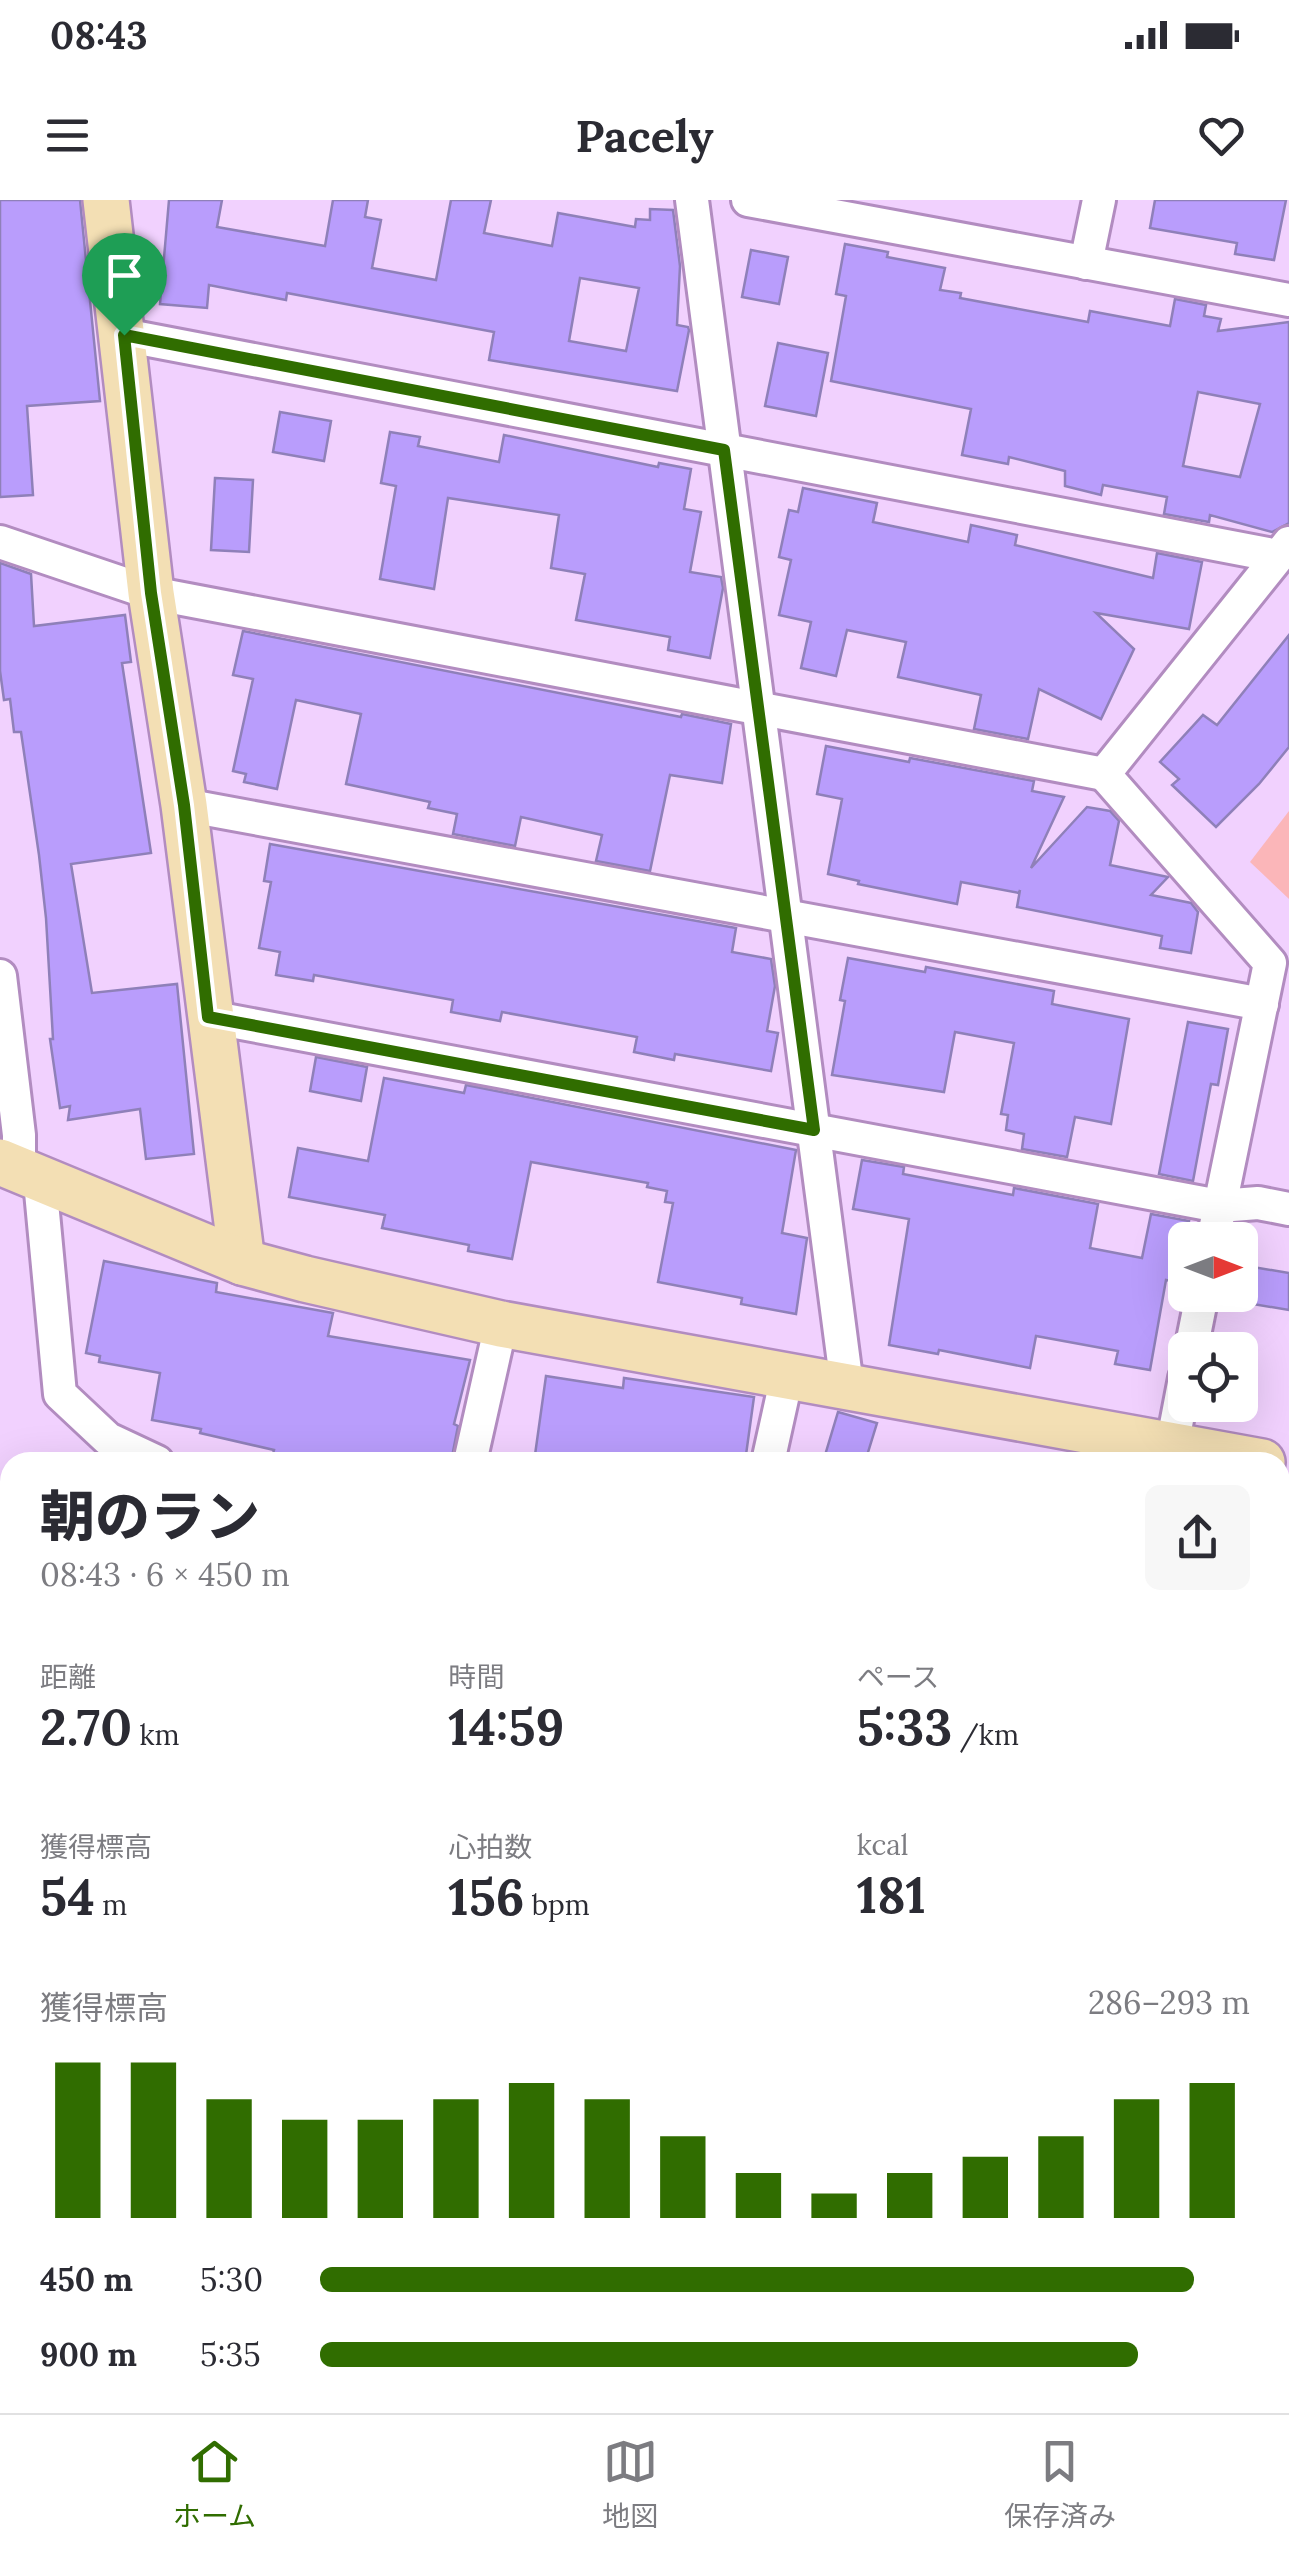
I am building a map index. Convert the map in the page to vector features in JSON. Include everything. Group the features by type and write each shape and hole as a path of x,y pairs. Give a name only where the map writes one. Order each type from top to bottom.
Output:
{"street":[{"path":"106,200 151,593 184,805 242,1262"},
{"path":"692,200 847,1386"},
{"path":"748,200 891,213 1086,263 1288,296"},
{"path":"1086,263 1098,200"},
{"path":"124,335 724,450 1283,549 1104,774"},
{"path":"0,542 151,593 1104,774 1270,964 1216,1222"},
{"path":"184,805 1262,1004"},
{"path":"0,976 20,1171 60,1394 112,1451"},
{"path":"208,1017 1220,1206 1258,1203 1289,1210"},
{"path":"20,1171 242,1262 501,1324 1206,1452"},
{"path":"472,1452 501,1324"},
{"path":"770,1452 786,1376"},
{"path":"1172,1446 1177,1422"}],"shaded area":[{"path":"1289,811 1289,899 1250,862"}],"building":[{"path":"0,200 80,200 100,401 27,406 33,495 0,497"},
{"path":"169,200 222,200 217,227 325,246 333,200 368,200 365,217 381,220 372,268 436,280 451,200 491,200 484,233 552,246 558,213 635,227 636,219 650,220 650,209 673,210 680,266 677,325 689,330 677,391 489,360 494,332 287,293 286,300 209,285 207,308 160,304","holes":["580,278 639,288 626,351 569,341"]},
{"path":"1155,200 1286,200 1274,260 1235,254 1237,243 1150,228"},
{"path":"845,244 945,268 940,290 961,293 960,298 1088,322 1090,311 1170,326 1175,299 1206,305 1204,316 1221,319 1218,331 1289,322 1289,523 1272,532 1210,515 1209,522 1164,514 1167,497 1103,485 1101,495 1065,486 1065,471 1009,457 1008,464 962,455 971,409 831,381 846,296 836,294","holes":["1198,392 1260,404 1240,477 1183,466"]},
{"path":"751,250 788,257 779,304 742,297"},
{"path":"778,343 828,353 816,416 765,406"},
{"path":"280,412 331,421 324,461 273,452"},
{"path":"390,432 420,437 418,446 499,462 504,435 658,467 659,463 691,469 684,509 701,512 690,572 721,577 723,588 710,658 668,650 670,637 576,620 585,574 551,568 559,515 448,498 434,589 380,579 396,486 381,483"},
{"path":"215,478 253,480 249,552 211,550"},
{"path":"803,488 877,503 873,522 968,542 971,525 1017,535 1015,545 1153,578 1157,553 1202,562 1189,629 1096,613 1134,649 1101,719 1039,689 1028,739 974,729 981,695 898,677 906,642 847,630 836,676 801,668 811,622 779,615 791,560 779,557 789,510 798,512"},
{"path":"0,563 31,574 34,626 125,615 131,662 122,663 151,853 71,864 92,993 177,984 194,1154 146,1159 140,1109 68,1120 70,1106 60,1108 50,1039 46,918 39,855 21,732 14,732 10,699 4,700 0,671"},
{"path":"243,631 731,724 722,783 670,775 650,871 596,861 602,835 521,817 515,846 453,834 457,814 428,808 430,802 346,784 361,714 296,700 277,789 244,782 246,774 233,771 253,679 233,675"},
{"path":"1289,635 1289,747 1216,827 1172,785 1179,779 1160,762 1203,715 1217,725"},
{"path":"826,746 1034,781 1032,791 1064,797 1031,868 1087,807 1110,811 1119,821 1110,865 1168,877 1151,895 1191,903 1198,912 1191,953 1160,948 1162,936 1017,907 1020,890 1019,893 961,882 957,904 828,874 842,799 817,794"},
{"path":"270,844 736,928 732,952 771,959 775,986 767,1031 778,1033 771,1071 675,1054 674,1060 634,1052 637,1037 502,1012 500,1021 451,1012 453,1000 314,975 313,981 276,975 280,952 259,948 271,882 264,881"},
{"path":"848,958 925,972 926,967 1054,991 1052,1004 1129,1019 1111,1124 1075,1117 1067,1157 1022,1149 1024,1134 1006,1130 1008,1115 1001,1114 1014,1043 955,1032 944,1092 832,1075"},
{"path":"1188,1022 1228,1029 1218,1085 1211,1084 1193,1181 1159,1174"},
{"path":"316,1057 367,1067 361,1101 310,1091"},
{"path":"384,1078 464,1093 466,1085 796,1150 782,1233 807,1238 796,1314 741,1304 742,1298 658,1282 673,1203 665,1202 667,1191 647,1187 648,1183 531,1162 512,1259 468,1251 469,1245 382,1228 385,1215 289,1197 298,1148 368,1161"},
{"path":"862,1160 904,1167 903,1174 1013,1195 1014,1188 1098,1204 1090,1248 1142,1258 1151,1214 1189,1221 1168,1222 1168,1280 1150,1370 1115,1364 1118,1351 1036,1336 1030,1368 939,1350 938,1354 889,1345 909,1219 853,1209"},
{"path":"104,1261 217,1283 216,1292 333,1313 328,1336 470,1360 454,1424 458,1426 453,1452 274,1452 200,1433 201,1429 152,1420 160,1373 99,1362 100,1356 86,1353"},
{"path":"1258,1268 1289,1273 1289,1310 1258,1305"},
{"path":"546,1376 623,1388 624,1378 754,1397 746,1452 535,1452"},
{"path":"838,1412 877,1423 868,1452 826,1452"}],"route":[{"path":"124,335 724,450 814,1130 208,1017 184,805 151,593 124,335"}]}
